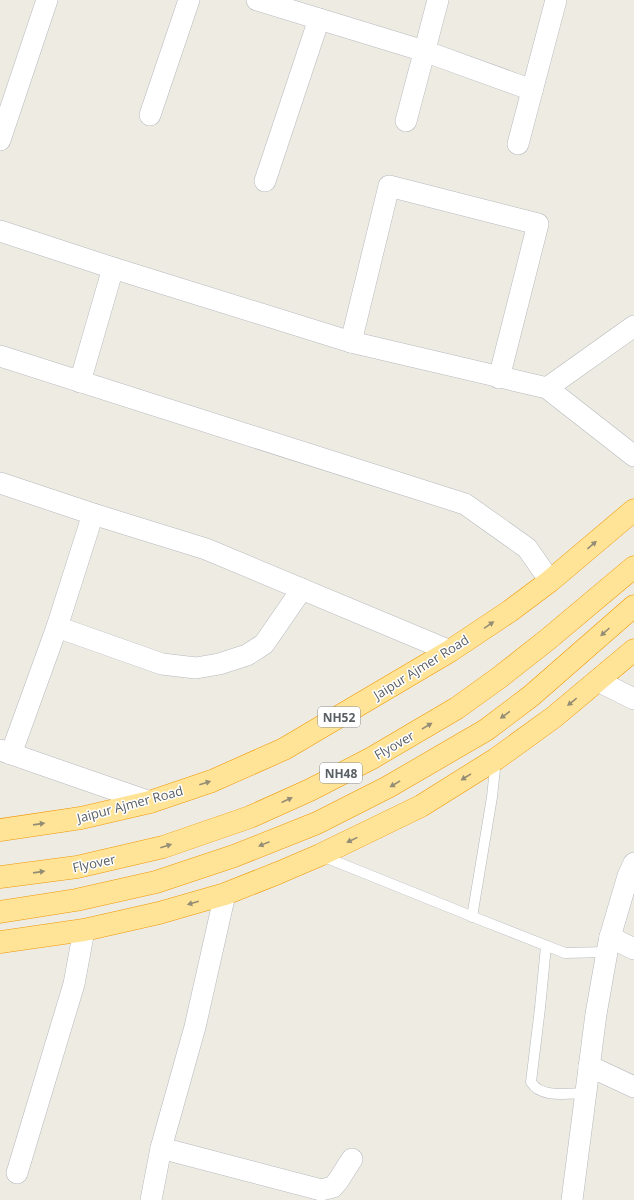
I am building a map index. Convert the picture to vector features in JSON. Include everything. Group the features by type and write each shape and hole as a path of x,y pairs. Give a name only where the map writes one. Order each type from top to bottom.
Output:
{"highway":[{"name":"Jaipur Ajmer Road","path":"0,830 81,818 150,802 212,781 284,749 450,651 510,611 550,581 634,510"},
{"name":"Flyover","path":"0,877 77,867 163,848 250,816 310,790 372,758 457,708 500,678 634,567"},
{"name":"NH48","path":"0,912 76,900 156,882 234,856 317,823 388,787 486,730 532,696 634,606"},
{"path":"1,942 84,930 159,913 225,894 278,874 320,855 421,806 496,759 554,717 634,650"}],"street":[{"path":"0,140 47,0"},
{"path":"150,115 189,0"},
{"path":"258,0 424,51 532,90"},
{"path":"406,121 438,0"},
{"path":"518,144 556,0"},
{"path":"265,181 319,19"},
{"path":"351,342 389,186 538,224 499,378"},
{"path":"0,231 351,342 499,378 547,388 634,456"},
{"path":"80,382 114,268"},
{"path":"547,388 634,326"},
{"path":"0,356 465,504 527,548 550,581"},
{"path":"0,483 206,549 450,651"},
{"path":"93,514 56,627 5,752 150,802"},
{"path":"56,627 162,664 196,668 219,664 247,655 264,644 302,589"},
{"path":"598,681 634,699"},
{"path":"572,1200 596,1014 609,944 628,876 634,863"},
{"path":"151,1200 161,1148 194,1027 225,894"},
{"path":"17,1173 74,984 84,930"},
{"path":"609,944 634,949"},
{"path":"589,1066 634,1087"},
{"path":"161,1148 321,1190 333,1187 352,1159"}],"lane":[{"path":"472,917 492,797 496,759"},
{"path":"320,855 472,917 565,952 609,944"},
{"path":"546,946 531,1082 534,1088 542,1092 559,1094 586,1093"}]}
